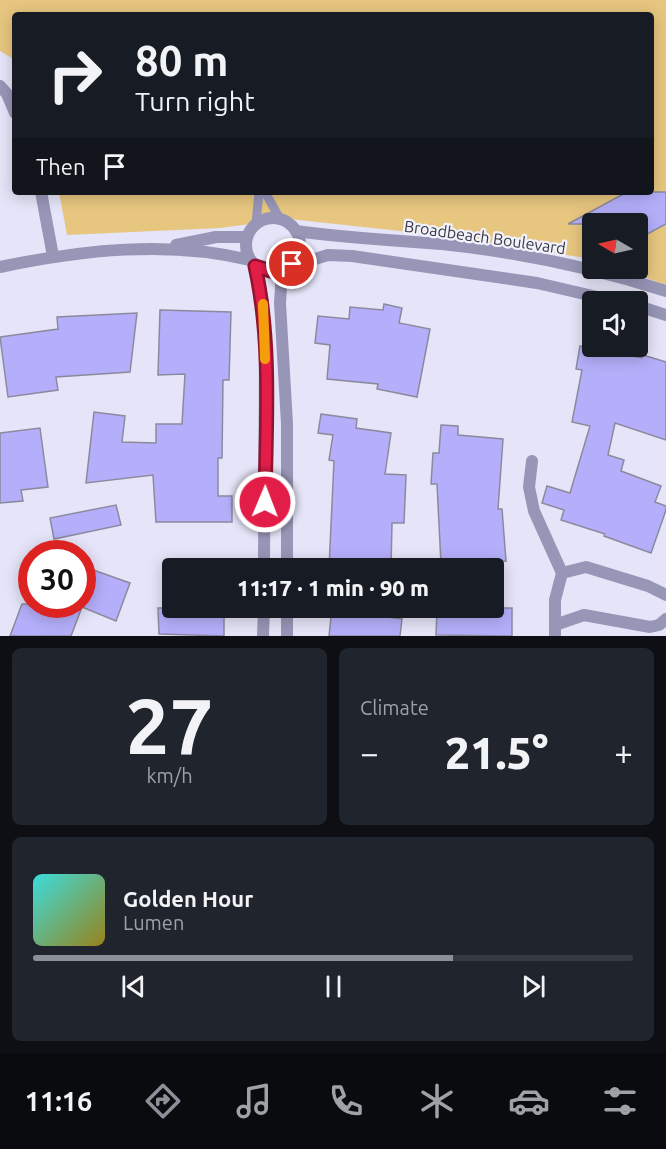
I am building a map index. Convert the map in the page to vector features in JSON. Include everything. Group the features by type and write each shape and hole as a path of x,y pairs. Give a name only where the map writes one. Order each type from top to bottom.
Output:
{"street":[{"path":"0,86 7,94 12,106"},
{"path":"41,195 53,256"},
{"path":"264,558 265,335 263,302 253,263 246,249 247,237 256,223 266,219 280,219 291,224 296,231 300,248 297,257 285,269 280,303 287,424 287,558"},
{"name":"Broadbeach Boulevard","path":"296,231 349,239 445,245 542,260 666,291"},
{"path":"0,267 53,256 161,248 216,237 247,237"},
{"path":"161,248 218,252 253,263 270,272 328,255 352,256 537,283 582,293"},
{"path":"648,309 666,315"},
{"path":"532,461 530,487 534,511 562,573 555,600 555,631 584,615 650,627 659,625 666,619"},
{"path":"562,573 586,567 648,586 666,595"},
{"path":"263,636 264,618"},
{"path":"286,636 287,618"}],"lane":[{"path":"256,223 259,195"},
{"path":"267,195 280,219"}],"shaded area":[{"path":"0,0 666,0 666,285 648,278 648,213 582,213 582,257 446,236 290,219 220,228 67,235 60,195 654,195 654,12 12,12 12,58 0,51"}],"building":[{"path":"654,192 666,192 666,224 648,234 648,213 588,213 621,195 654,195"},
{"path":"582,216 582,224 568,224"},
{"path":"384,304 402,308 399,323 430,329 417,397 377,389 378,384 327,379 330,345 315,343 318,316 349,319 350,307 383,310"},
{"path":"160,310 231,312 229,380 223,380 222,458 218,458 218,496 232,496 232,522 156,522 153,475 86,483 94,412 125,416 122,442 156,443 156,424 182,424 185,374 158,375"},
{"path":"137,313 130,372 56,377 58,390 8,397 0,337 58,329 57,317"},
{"path":"580,346 582,346 582,357 648,357 666,362 666,440 615,423 608,455 624,460 621,471 661,486 655,502 666,506 666,510 651,553 604,536 605,534 561,520 564,510 542,503 547,486 570,493 590,426 572,422 582,370 576,369"},
{"path":"321,414 357,419 356,428 391,433 385,474 406,475 404,523 392,523 391,558 329,558 334,461 329,460 333,435 318,433"},
{"path":"441,425 458,426 458,435 503,439 498,509 502,509 506,561 504,558 441,558 437,484 431,484 433,453 439,453"},
{"path":"40,428 48,487 21,490 23,501 0,503 0,433"},
{"path":"116,505 121,525 54,539 50,518"},
{"path":"96,571 130,583 116,621 96,613"},
{"path":"158,608 162,608 162,618 224,618 224,636 159,634"},
{"path":"504,608 512,608 512,636 436,635 437,618 504,618"},
{"path":"18,615 18,618 78,618 71,636 10,636"},
{"path":"331,618 402,619 400,636 329,636"}],"slow traffic":[{"path":"263,304 265,359"}],"route":[{"path":"265,502 265,335 263,302 255,266 274,272 282,271 292,264"}]}
